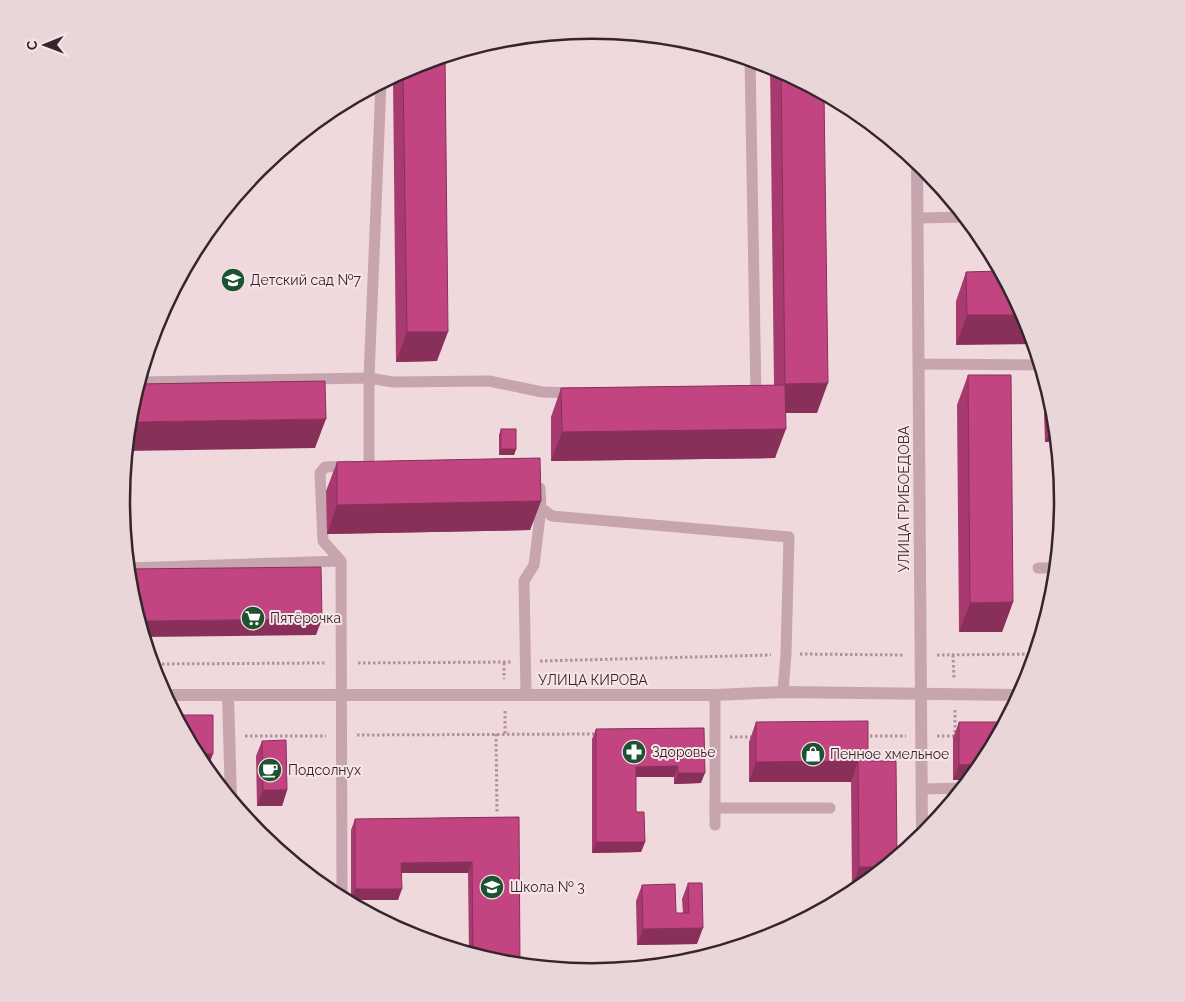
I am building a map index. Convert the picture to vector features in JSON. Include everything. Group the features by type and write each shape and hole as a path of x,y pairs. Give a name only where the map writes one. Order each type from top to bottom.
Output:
{"street":[{"name":"УЛИЦА ГРИБОЕДОВА","path":"917,172 922,825"},
{"name":"УЛИЦА КИРОВА","path":"173,695 715,695 783,692 1012,695"},
{"path":"228,696 230,787"}],"lane":[{"path":"736,394 756,395 750,67"},
{"path":"342,889 341,561 323,540 320,473 324,467 374,465 369,378 381,90"},
{"path":"918,218 957,217"},
{"path":"919,364 1034,365"},
{"path":"146,382 369,378 393,382 489,381 542,392 591,393"},
{"path":"526,695 524,581 534,565 541,508 539,480"},
{"path":"541,508 552,516 789,537 786,654 783,692"},
{"path":"135,568 341,561"},
{"path":"1038,568 1050,568"},
{"path":"715,695 715,825"},
{"path":"922,789 954,788"},
{"path":"715,808 830,808"}],"path":[{"path":"160,664 525,662 786,654 1029,654"},
{"path":"953,655 953,662"},
{"path":"955,724 955,736"},
{"path":"496,734 497,813"},
{"path":"229,736 603,734"},
{"path":"862,736 964,736"},
{"path":"715,737 754,737"}],"building":[{"path":"445,63 448,332 407,332 403,80"},
{"path":"781,79 824,101 828,383 785,384"},
{"path":"994,271 1016,315 967,315 966,272"},
{"path":"968,375 1011,375 1013,602 970,603"},
{"path":"325,381 326,419 137,422 145,384"},
{"path":"785,385 786,429 562,432 561,388"},
{"path":"1046,412 1050,437 1047,437"},
{"path":"501,429 516,429 516,449 501,449"},
{"path":"540,458 541,501 337,505 337,462"},
{"path":"321,567 322,619 146,621 135,569"},
{"path":"183,715 213,715 213,754 206,754"},
{"path":"868,721 868,761 896,761 897,849 875,867 859,867 858,761 756,762 756,722"},
{"path":"959,722 998,722 972,764 959,765"},
{"path":"704,728 705,773 678,773 678,766 636,767 636,812 644,812 645,842 596,842 596,729"},
{"path":"286,740 287,790 263,790 262,741"},
{"name":"Школа № 3","path":"519,817 520,957 473,947 472,862 401,863 402,889 355,889 355,819"},
{"path":"688,883 702,883 703,928 643,929 642,885 675,884 676,913 689,913"}],"place":[{"name":"Детский сад №7","path":"233,280"},
{"name":"Пятёрочка","path":"253,618"},
{"name":"Здоровье","path":"634,752"},
{"name":"Пенное хмельное","path":"813,754"},
{"name":"Подсолнух","path":"270,770"},
{"name":"Школа № 3","path":"492,887"}]}
